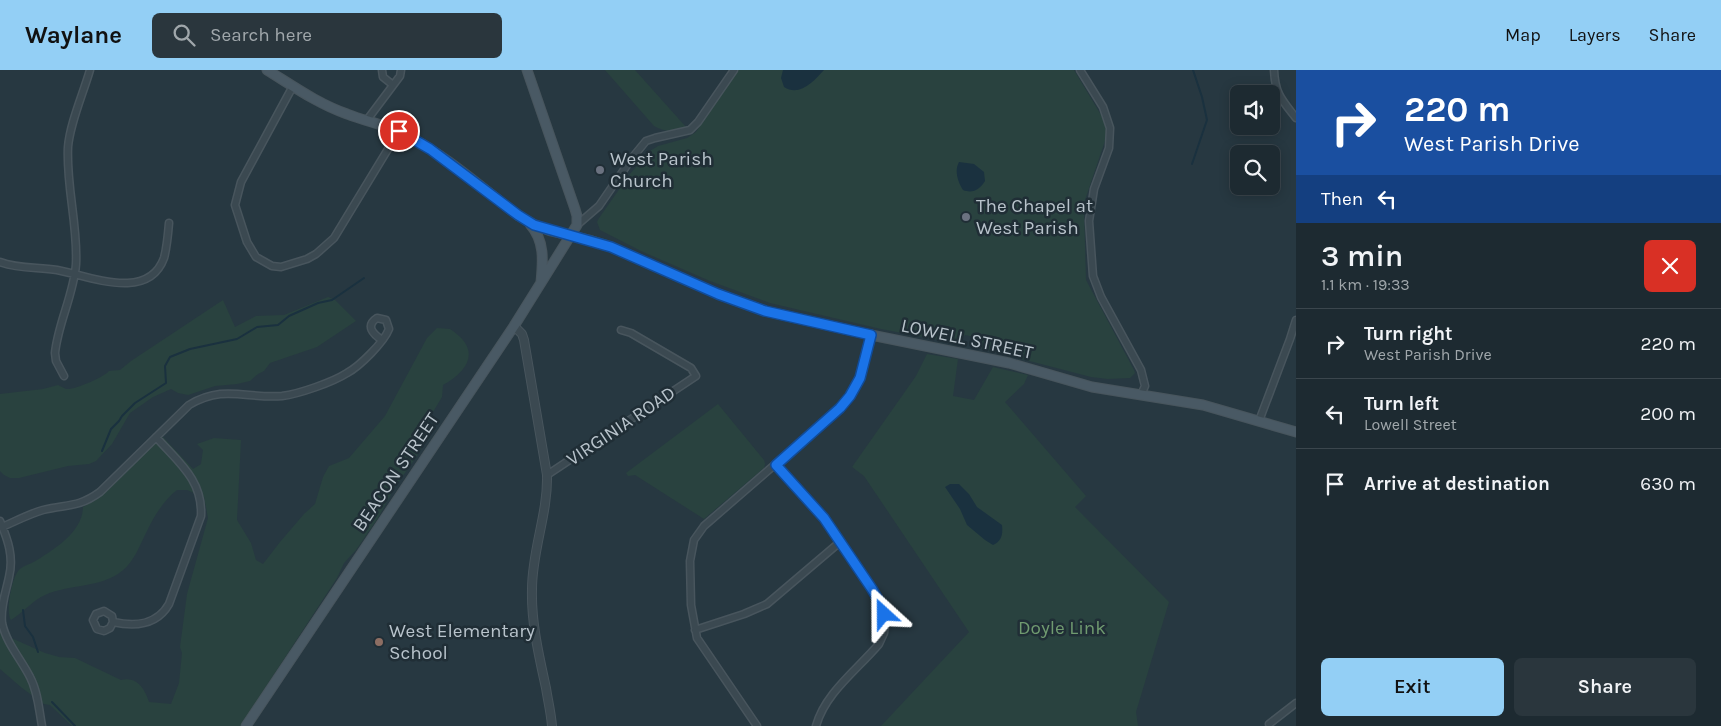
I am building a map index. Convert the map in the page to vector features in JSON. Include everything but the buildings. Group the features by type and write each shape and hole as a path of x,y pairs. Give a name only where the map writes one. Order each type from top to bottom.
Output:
{"main road":[{"name":"LOWELL STREET","path":"267,70 347,115 399,131 430,149 534,225 611,247 746,305 781,315 871,335 1009,363 1083,385 1191,403 1259,420 1296,432"},
{"path":"527,70 575,209 577,225"},
{"path":"526,220 537,232 540,242 543,256 540,285"},
{"name":"BEACON STREET","path":"246,726 514,326 577,225"}],"street":[{"path":"64,376 56,361 55,353 74,274 76,243 70,196 68,149 90,70"},
{"path":"382,70 383,77 393,85"},
{"path":"367,120 400,76 401,70"},
{"path":"577,225 599,206 632,157 646,141 690,130 698,122 734,70"},
{"path":"1080,70 1103,107 1110,128 1109,148 1094,189 1089,222 1093,276 1101,297 1141,370 1145,386 1142,395"},
{"path":"1274,70 1274,80 1279,96 1296,118"},
{"path":"293,86 241,182 235,205 247,242 256,257 272,266 281,267 295,264 316,254 334,238 399,131"},
{"path":"0,262 11,266 55,270 124,284 134,283 145,279 155,271 162,260 169,223"},
{"path":"1259,420 1296,320"},
{"path":"514,326 522,334 524,340 547,475 548,490 538,539 532,588 533,620 552,726"},
{"name":"VIRGINIA ROAD","path":"547,475 696,376 690,368 631,333 620,330"},
{"path":"756,726 700,645 695,630 690,593 692,547 697,534 709,521 840,408 850,396 860,378 871,335"},
{"path":"42,726 34,685 8,639 2,623 2,607 11,560 9,544 1,524 41,511 82,504 90,499 100,492 189,405 200,398 222,393 280,396 299,392 351,371 382,340"},
{"path":"113,622 126,625 145,624 156,619 165,610 201,516 200,492 193,478 156,437"},
{"path":"776,465 815,507 880,600 884,610 884,628 878,644 823,708 816,726"},
{"path":"695,630 744,614 767,604 840,542"},
{"path":"1269,724 1296,703"}],"green space":[{"path":"605,70 635,70 686,127 670,131 654,126"},
{"path":"738,70 1074,70 1107,125 1107,135 1085,200 1086,280 1135,373 1130,378 1108,379 1091,377 980,348 974,337 965,335 961,339 955,340 955,343 881,329 770,303 710,281 641,251 600,230 597,222 599,218 630,174 650,151 658,146 687,138 696,132"},
{"path":"328,297 335,300 356,321 317,347 270,363 264,371 250,381 215,386 188,395 171,389 153,397 130,413 112,444 96,461 89,464 68,466 19,478 10,478 0,471 0,394 43,389 58,385 70,389 89,383 109,371 120,370 223,300 235,327 256,316 284,315"},
{"path":"437,328 450,329 466,344 469,352 465,366 460,373 443,385 442,397 430,417 424,444 417,456 395,487 378,518 356,550 344,563 337,578 240,726 72,726 50,705 44,704 0,669 0,633 45,653 59,657 75,658 121,680 132,680 143,688 149,702 171,704 179,683 182,653 180,647 187,594 208,518 204,497 187,490 177,490 160,508 134,557 122,571 95,583 45,595 11,620 9,616 9,602 17,573 22,568 44,556 67,538 78,524 82,516 83,507 94,500 163,437 193,469 201,464 203,450 197,444 214,438 241,440 237,520 251,543 256,560 263,564 304,514 315,504 323,477 329,466 349,458 385,416 427,338"},
{"name":"Doyle Link","path":"927,354 958,359 953,396 974,400 993,367 1028,375 1024,384 1005,402 1086,496 1075,507 1169,602 1136,712 1138,726 881,726 969,632 864,476 852,467 916,376"},
{"path":"718,404 764,460 765,464 764,468 704,519 635,475 628,476 626,473"}],"water":[{"path":"783,70 824,70 816,79 801,89 790,90 784,87 781,78"},
{"path":"959,162 974,164 984,172 985,181 981,186 973,191 963,190 957,176"},
{"path":"950,484 959,484 969,494 977,507 1002,525 1001,537 996,543 993,545 967,525 960,509 945,487"}],"waterway":[{"path":"1192,164 1207,120 1193,70"},
{"path":"102,451 111,429 122,416 135,403 166,383 165,366 170,357 190,349 237,339 257,327 278,325 289,316 318,303 332,300 364,278"},
{"path":"23,610 25,626 33,637 38,652"},
{"path":"52,702 75,726"}],"place":[{"name":"West Parish Church","path":"600,170"},
{"name":"The Chapel at West Parish","path":"966,217"},
{"name":"West Elementary School","path":"379,642"}],"route":[{"path":"399,131 430,149 534,225 611,247 746,305 781,315 871,335 856,389 840,408 776,465 824,518 880,600 884,614"}]}
